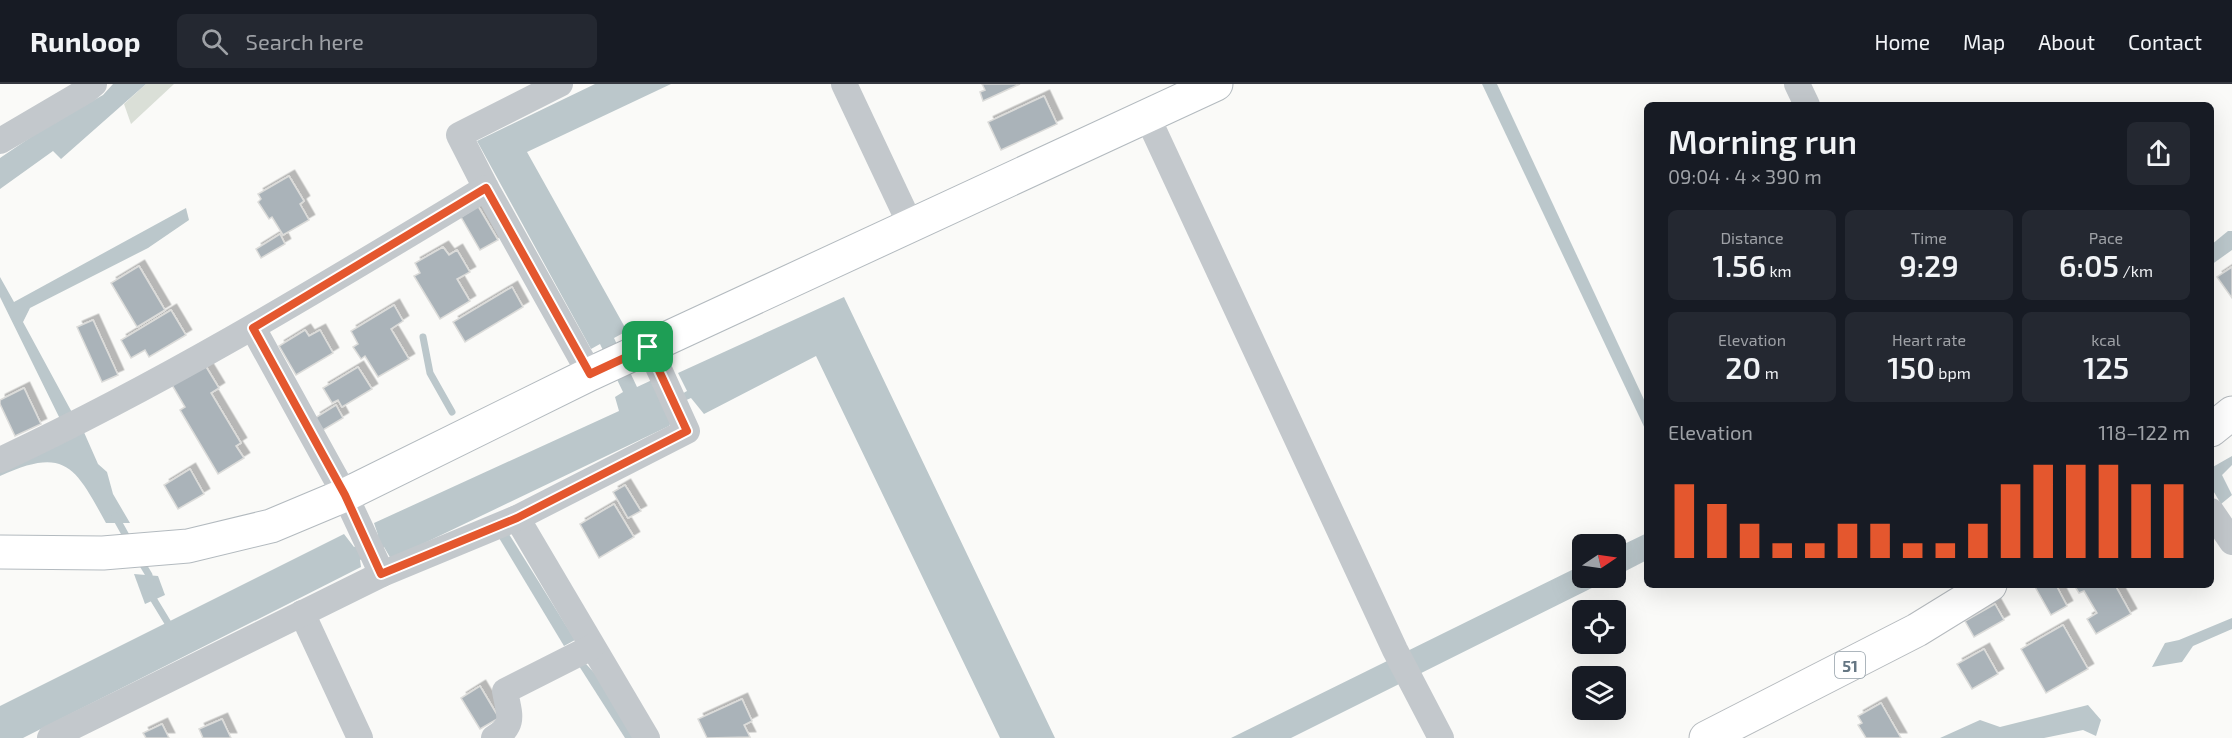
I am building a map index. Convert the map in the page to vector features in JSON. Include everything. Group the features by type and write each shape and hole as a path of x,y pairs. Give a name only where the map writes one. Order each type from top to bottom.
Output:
{"street":[{"path":"0,141 87,90 93,84"},
{"path":"560,84 459,135 590,374"},
{"path":"844,84 911,226"},
{"path":"0,552 103,553 188,546 351,508 590,374 1216,84"},
{"path":"1797,84 1806,102"},
{"path":"1147,116 1395,650 1441,738"},
{"path":"0,460 72,426 253,328 486,188"},
{"path":"253,328 351,508 381,574"},
{"path":"50,738 381,574 517,518 687,431 648,347"},
{"path":"2214,428 2232,413"},
{"path":"2214,516 2232,543"},
{"path":"517,518 647,738"},
{"name":"51","path":"1706,738 1917,630 1985,588"},
{"path":"303,613 360,738"},
{"path":"494,738 506,731 510,722 505,692 592,647"}],"shaded area":[{"path":"113,84 146,84 61,159 53,151 0,189 0,158 43,129 103,95"},
{"path":"146,84 174,84 131,124 124,104"},
{"path":"595,84 671,84 527,152 627,331 614,338 637,387 652,380 664,404 687,391 678,373 844,297 1055,738 1000,738 816,356 704,414 691,398 666,409 672,421 669,426 391,559 384,547 360,560 361,567 23,738 0,738 0,706 344,534 354,547 378,535 374,523 619,411 615,397 623,392 600,344 591,349 477,141"},
{"path":"1482,84 1497,84 1644,400 1644,427"},
{"path":"186,208 189,220 148,248 30,308 23,322 75,418 62,423 0,297 0,277 14,302"},
{"path":"2228,231 2232,231 2232,250 2214,263 2214,243"},
{"path":"83,430 98,464 107,472 113,494 130,523 106,523 86,488 66,467 54,463 40,463 0,476 0,469"},
{"path":"2232,456 2232,465 2222,475 2232,495 2221,504 2214,492 2214,466"},
{"path":"507,531 575,640 564,646 499,538"},
{"path":"1644,534 1644,562 1626,571 1626,543"},
{"path":"1572,570 1572,588 1592,588 1291,738 1231,738"},
{"path":"134,574 158,576 165,595 145,604"},
{"path":"2232,618 2232,629 2193,646 2182,662 2152,667 2165,643 2179,640"},
{"path":"586,664 600,679 634,738 625,738 579,666"},
{"path":"2088,705 2101,720 2096,736 2083,730 2044,738 1940,738 1980,720 2000,727"}],"building":[{"path":"982,84 1020,84 983,101 980,92 985,90"},
{"path":"1044,96 1057,124 1001,150 988,122"},
{"path":"289,176 304,201 300,204 309,220 283,235 272,217 269,219 258,202 261,199 258,194"},
{"path":"478,206 498,240 480,250 461,217"},
{"path":"280,234 285,244 261,258 256,249"},
{"path":"443,247 449,255 457,250 470,272 457,279 470,301 440,319 414,276 420,273 415,263"},
{"path":"139,266 165,310 137,327 111,283"},
{"path":"2232,267 2232,298 2217,277"},
{"path":"512,287 523,307 465,342 453,322"},
{"path":"394,305 403,321 391,329 409,359 378,377 365,356 361,359 353,347 358,344 351,331"},
{"path":"171,310 186,335 149,357 145,350 131,358 121,340"},
{"path":"93,320 118,375 102,382 77,327"},
{"path":"305,330 309,336 320,330 333,353 296,375 279,346"},
{"path":"205,365 219,388 211,393 241,443 236,446 244,458 218,474 180,410 185,407 172,385"},
{"path":"358,367 372,389 342,407 338,400 332,403 323,388"},
{"path":"24,388 41,424 15,436 0,400"},
{"path":"336,405 343,418 323,430 315,418"},
{"path":"190,469 204,494 178,509 164,485"},
{"path":"625,485 641,511 628,518 613,492"},
{"path":"614,504 634,537 599,558 580,524"},
{"path":"2036,588 2058,588 2067,606 2051,615"},
{"path":"2076,588 2117,588 2131,614 2096,634 2087,619 2097,613 2084,591 2079,593"},
{"path":"1995,604 2004,620 1974,637 1965,621"},
{"path":"2063,625 2088,669 2046,693 2021,649"},
{"path":"1984,649 1998,674 1972,689 1957,664"},
{"path":"480,686 499,718 480,729 461,698"},
{"path":"742,699 752,721 744,725 750,737 707,738 698,719"},
{"path":"1881,703 1901,738 1866,738 1858,725 1862,723 1858,716"},
{"path":"222,719 231,738 203,738 199,729"},
{"path":"162,724 169,738 146,738 143,733"}],"waterway":[{"path":"423,337 430,373 452,412"},
{"path":"115,516 130,543"},
{"path":"140,560 149,575 150,582"},
{"path":"152,593 171,628"}],"route":[{"path":"486,188 590,374 648,347 687,431 517,518 381,574 345,495 253,328 486,188"}]}
